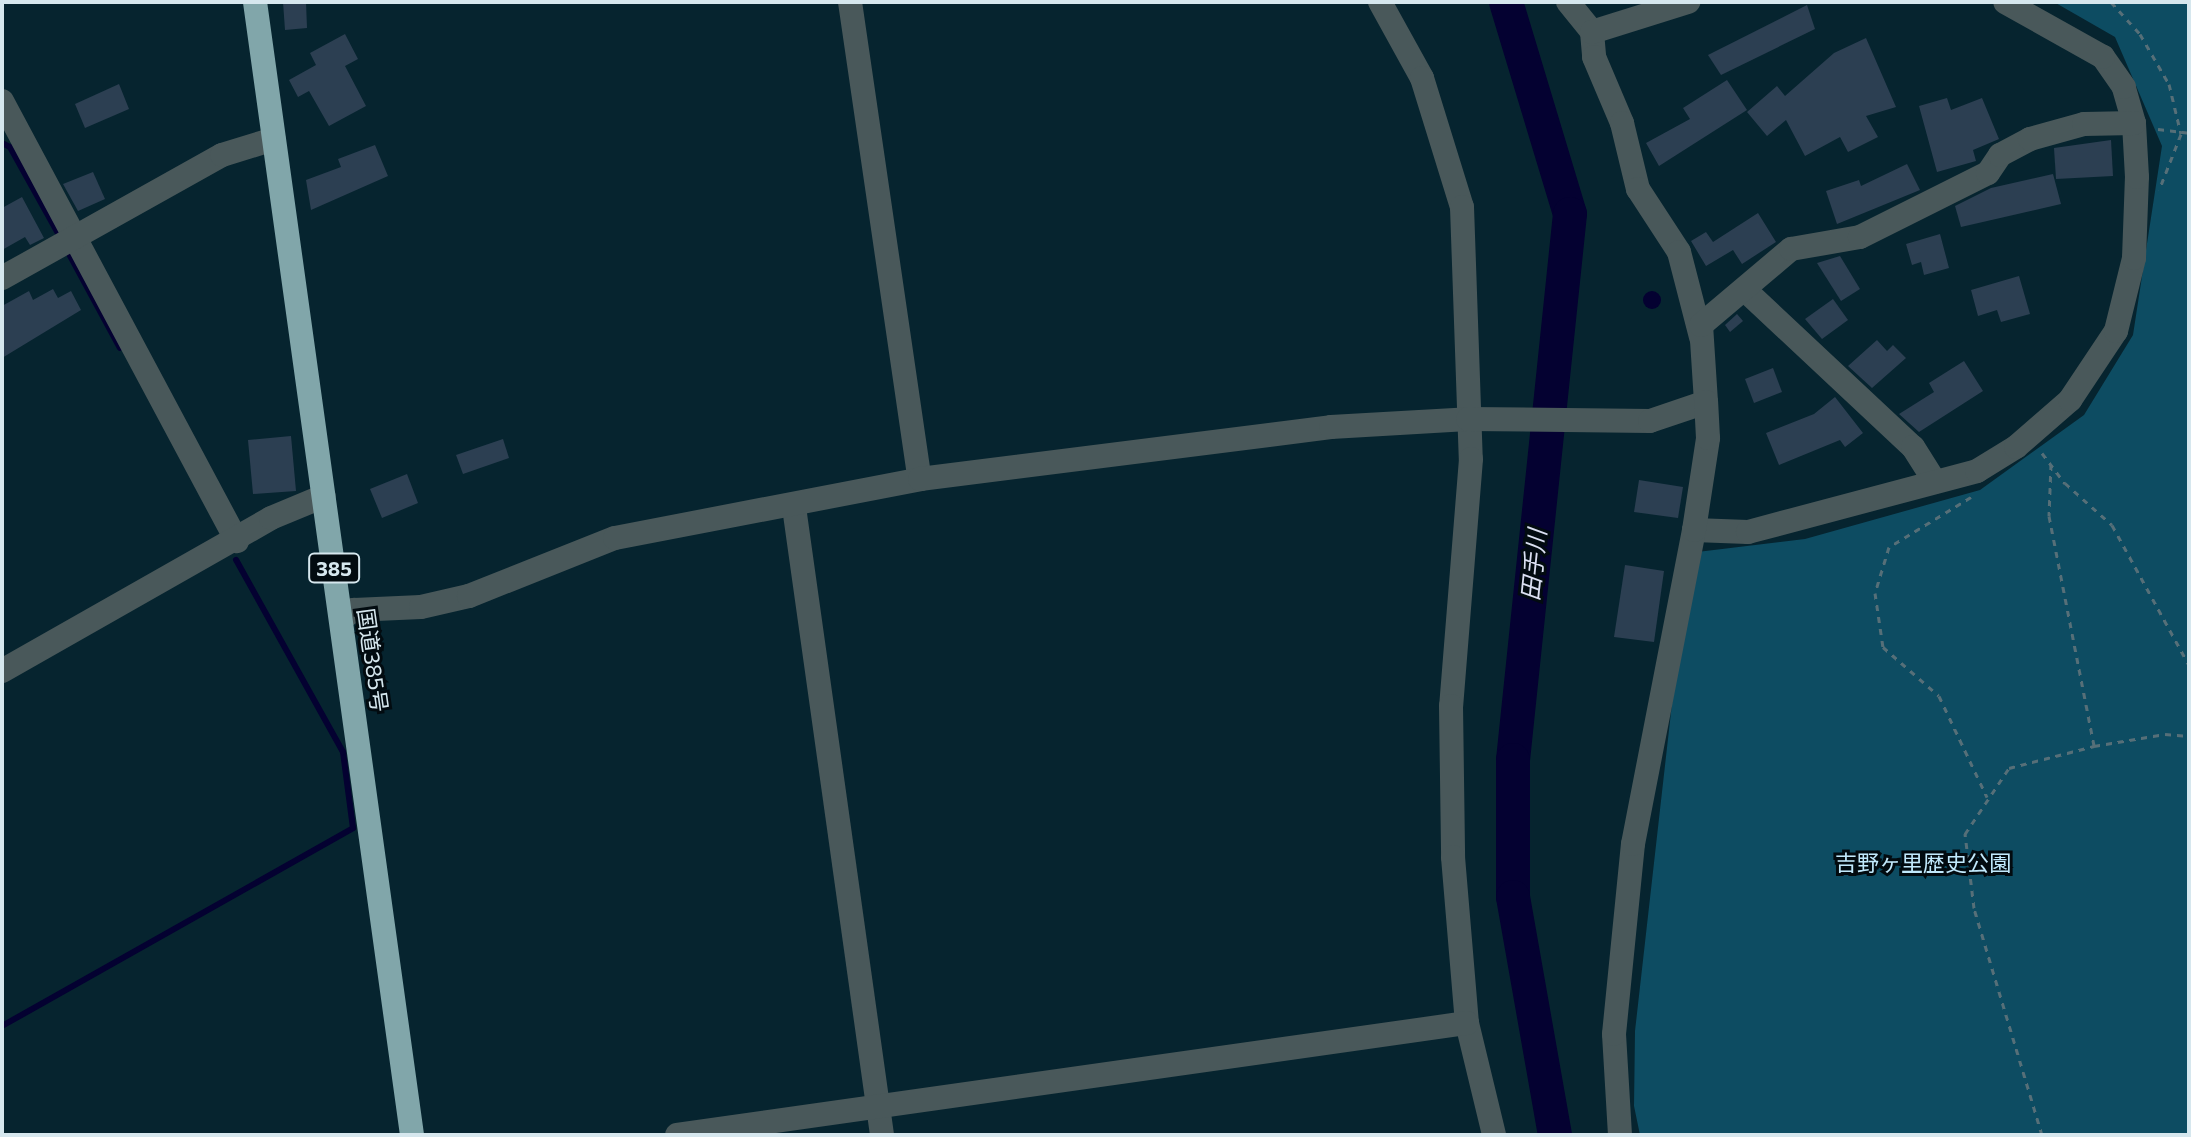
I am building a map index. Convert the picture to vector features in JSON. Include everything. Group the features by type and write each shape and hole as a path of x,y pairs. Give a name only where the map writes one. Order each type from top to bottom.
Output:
{"highway":[{"name":"国道385号","path":"255,2 412,1135"}],"street":[{"path":"850,2 920,479"},
{"path":"1380,2 1422,78 1462,207 1471,459 1451,706 1453,857 1467,1023 1494,1135"},
{"path":"1568,2 1592,32 1594,57 1622,123 1638,189 1679,252 1701,337"},
{"path":"1592,32 1688,2"},
{"path":"1694,530 1748,532 1977,471 2016,447 2070,400 2116,331 2134,258 2134,123 2124,87 2103,57 2005,2"},
{"path":"2,101 237,541"},
{"path":"1620,1135 1614,1034 1633,844 1694,530 1708,438 1701,325 1791,249 1860,237 1988,173 2000,155 2030,139 2084,124 2134,123"},
{"path":"2,278 222,155 274,139"},
{"path":"1745,290 1913,447 1935,482"},
{"path":"341,619 354,610 421,607 469,596 615,538 794,507 920,479 1331,427 1468,419 1650,421 1706,402"},
{"path":"2,671 237,541 271,518 324,496"},
{"path":"794,507 882,1135"},
{"path":"677,1135 878,1110 1467,1023"}],"path":[{"path":"2134,123 2189,133"},
{"path":"2029,461 2042,453 2112,525 2189,665"},
{"path":"2051,464 2049,516 2094,746"},
{"path":"1977,493 1889,547 1875,593 1883,647 1939,696 1987,797"},
{"path":"2042,1135 1974,908 1965,834 2009,768 2094,746 2165,734 2189,736"}],"green space":[{"name":"吉野ヶ里歴史公園","path":"2054,2 2189,2 2189,1135 1640,1135 1634,1106 1635,1031 1689,553 1805,539 1980,490 2084,415 2133,335 2162,146 2115,37"}],"shaded area":[{"path":"1652,291 1661,300 1652,309 1643,300"}],"building":[{"path":"283,2 306,2 307,28 285,30"},
{"path":"1807,5 1815,29 1721,75 1708,55"},
{"path":"345,34 358,59 345,66 366,106 329,126 309,91 298,97 289,80 316,65 310,53"},
{"path":"1866,38 1896,107 1866,116 1878,137 1848,152 1840,137 1805,156 1786,120 1767,136 1747,112 1777,86 1785,96 1834,53"},
{"path":"1727,80 1747,110 1659,166 1646,143 1690,119 1683,108"},
{"path":"119,84 129,109 85,128 75,104"},
{"path":"1947,98 1951,110 1982,98 1999,139 1973,150 1976,161 1937,172 1919,106"},
{"path":"2111,140 2113,176 2056,179 2054,148"},
{"path":"375,145 388,176 311,210 306,180 341,167 338,159"},
{"path":"1907,164 1920,190 1837,224 1826,191 1859,180 1861,186"},
{"path":"93,172 105,199 78,211 63,184"},
{"path":"2053,174 2061,204 1961,227 1955,206 1991,188"},
{"path":"22,197 44,238 30,245 25,237 2,250 2,208"},
{"path":"1758,213 1776,242 1742,264 1733,250 1706,266 1691,241 1706,232 1713,242"},
{"path":"1940,234 1949,268 1924,275 1921,262 1912,265 1906,244"},
{"path":"1840,256 1860,289 1841,301 1817,263"},
{"path":"2019,276 2030,314 2001,322 1997,310 1978,316 1971,290"},
{"path":"53,289 58,298 71,291 81,310 2,358 2,306 29,291 33,300"},
{"path":"1833,299 1848,320 1822,339 1805,319"},
{"path":"1737,314 1743,321 1730,332 1725,325"},
{"path":"1877,340 1887,351 1893,345 1906,358 1872,388 1848,366"},
{"path":"1964,361 1983,391 1919,432 1899,414 1934,392 1929,383"},
{"path":"1773,368 1782,392 1754,403 1745,379"},
{"path":"1835,397 1863,433 1845,447 1840,440 1779,465 1766,433 1814,414"},
{"path":"291,436 296,491 253,494 248,440"},
{"path":"503,439 509,458 463,474 456,455"},
{"path":"407,474 418,503 382,518 370,489"},
{"path":"1639,480 1683,487 1678,518 1634,512"},
{"path":"1625,565 1664,571 1654,642 1614,637"}],"waterway":[{"name":"田手川","path":"1506,2 1570,214 1513,760 1513,897 1555,1135"},
{"path":"2,143 10,147 60,237"},
{"path":"68,252 120,348"},
{"path":"2,1026 353,828 343,752 236,560"}]}
